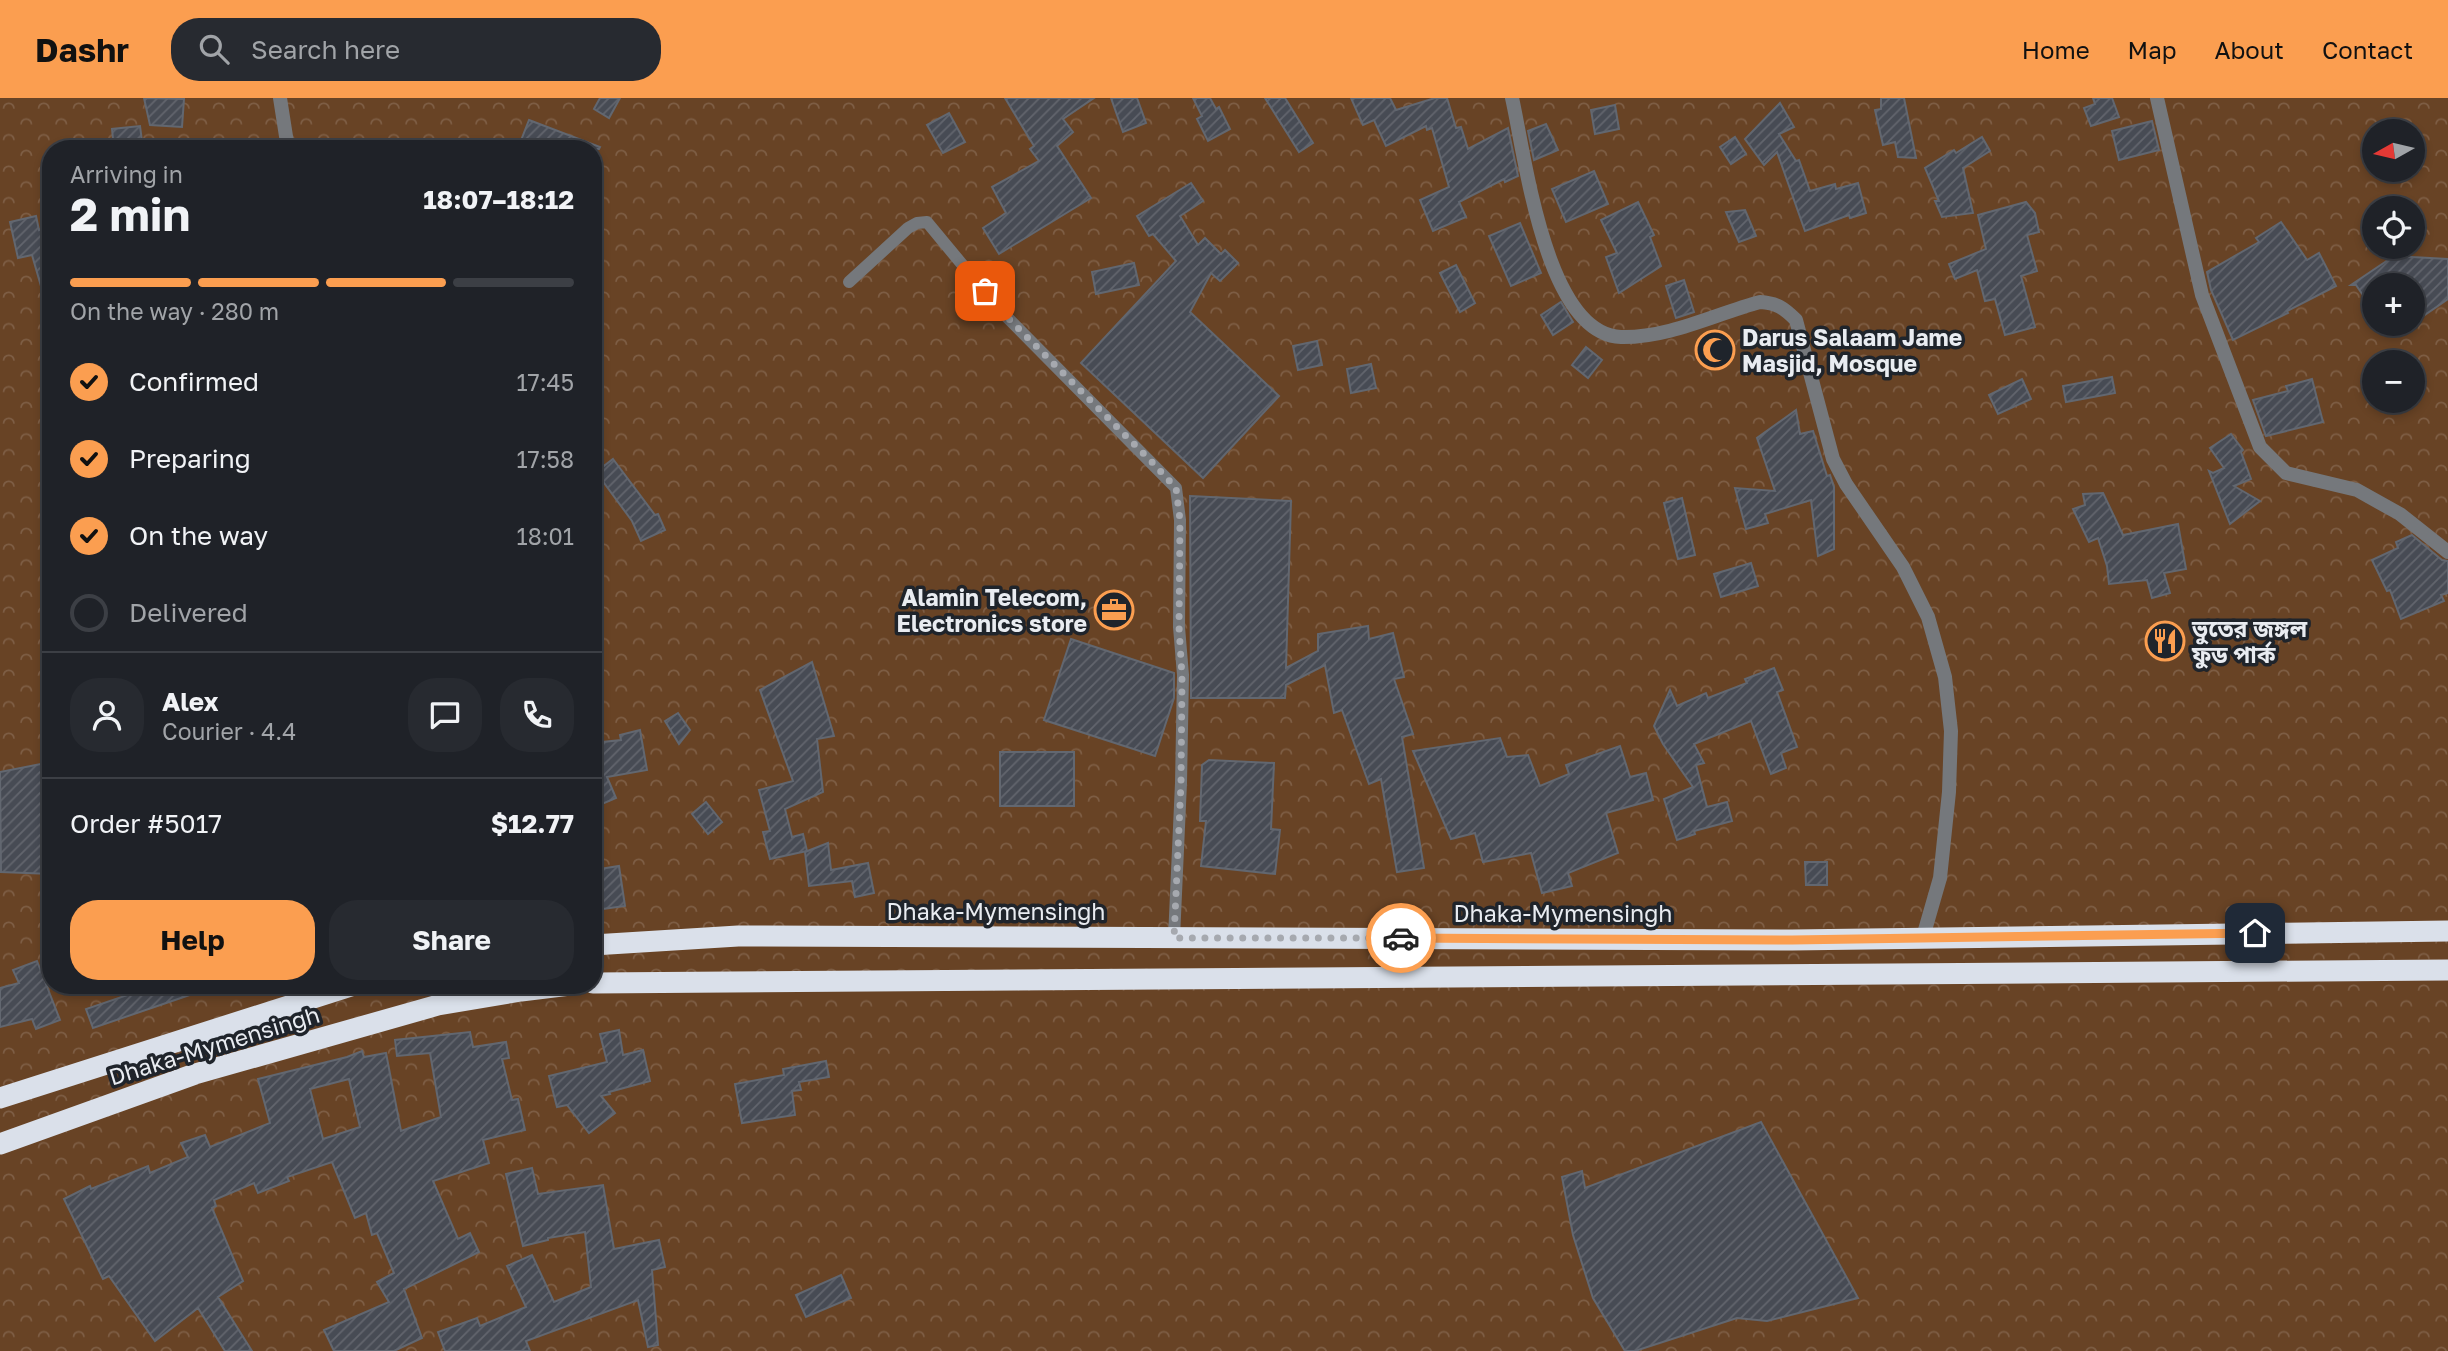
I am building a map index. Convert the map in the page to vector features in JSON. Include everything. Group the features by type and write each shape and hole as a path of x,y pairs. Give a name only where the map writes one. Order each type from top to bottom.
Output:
{"highway":[{"name":"Dhaka-Mymensingh","path":"602,944 738,936 1792,940 1923,936 2448,931"},
{"path":"602,983 2448,970"},
{"name":"Dhaka-Mymensingh","path":"0,1098 326,994"},
{"name":"Dhaka-Mymensingh","path":"0,1144 195,1074 438,1005 503,994"}],"street":[{"path":"280,98 287,140"},
{"path":"1512,98 1532,202 1544,244 1576,309 1588,324 1604,333 1621,337 1667,331 1760,302 1783,307 1796,320 1833,459 1846,484 1903,567 1928,617 1945,677 1951,731 1949,792 1940,878 1923,936"},
{"path":"2157,98 2202,295 2260,447 2286,473 2357,490 2400,514 2448,552"}],"lane":[{"path":"849,282 908,228 916,223 927,222 999,309 1176,488 1180,520 1179,627 1182,676 1181,783 1174,938"}],"green space":[{"path":"0,98 2448,98 2448,1351 0,1351"}],"building":[{"path":"144,98 184,99 182,127 150,125"},
{"path":"600,98 620,98 609,118 594,109"},
{"path":"1005,98 1094,98 1063,119 1073,132 1057,146 1091,198 999,254 983,228 1006,213 992,187 1039,161 1030,149 1034,146"},
{"path":"1111,98 1137,98 1146,123 1123,132"},
{"path":"1193,98 1210,98 1216,109 1219,107 1230,129 1208,141 1197,119 1202,116"},
{"path":"1265,98 1285,98 1313,143 1299,152"},
{"path":"1351,98 1390,98 1396,110 1435,98 1447,98 1456,128 1461,127 1468,149 1508,128 1518,176 1505,182 1504,179 1459,202 1466,217 1433,231 1420,200 1449,187 1432,128 1427,130 1426,126 1386,146 1374,120 1363,125"},
{"path":"1881,98 1904,98 1916,158 1898,157 1895,142 1883,145 1875,110 1881,109"},
{"path":"2093,98 2112,98 2119,117 2091,126 2084,108 2095,104"},
{"path":"1780,103 1794,127 1779,134 1796,161 1799,160 1810,191 1835,184 1836,189 1858,183 1866,213 1850,218 1849,215 1805,231 1777,152 1764,165 1745,139"},
{"path":"1615,105 1619,129 1595,134 1591,110"},
{"path":"949,113 965,142 943,153 927,125"},
{"path":"529,120 582,140 521,140"},
{"path":"2152,121 2159,150 2119,160 2112,131"},
{"path":"1546,124 1558,150 1534,160 1528,131"},
{"path":"140,126 142,140 113,140 112,129"},
{"path":"1735,137 1746,154 1731,164 1720,147"},
{"path":"1982,137 1990,151 1963,168 1973,213 1942,217 1935,201 1939,201 1925,168"},
{"path":"1594,171 1608,204 1566,222 1552,189"},
{"path":"1191,183 1203,201 1180,216 1198,245 1205,238 1221,254 1225,250 1238,263 1220,281 1211,273 1190,312 1279,396 1203,478 1081,363 1176,261 1153,234 1149,236 1137,216"},
{"path":"1638,202 1654,235 1650,237 1661,266 1619,293 1606,257 1617,253 1601,220"},
{"path":"2026,202 2035,213 2039,232 2027,235 2037,271 2021,276 2035,327 2005,335 1995,299 1985,301 1977,270 1955,279 1949,264 1986,249 1978,215"},
{"path":"1745,210 1756,236 1739,242 1726,212"},
{"path":"36,216 39,230 42,229 42,290 32,255 18,258 10,222"},
{"path":"2281,222 2307,260 2319,253 2336,286 2233,340 2211,290 2207,272 2259,242 2256,238"},
{"path":"1520,223 1541,273 1511,286 1489,236"},
{"path":"2390,259 2448,259 2448,299 2425,315 2425,273 2369,273"},
{"path":"1134,263 1139,285 1096,294 1092,272"},
{"path":"1456,265 1475,303 1460,312 1440,273"},
{"path":"2362,278 2362,294 2356,285 2351,285"},
{"path":"1684,280 1694,312 1676,318 1666,286"},
{"path":"1561,302 1573,322 1553,335 1541,315"},
{"path":"1317,341 1322,365 1298,370 1293,346"},
{"path":"1586,347 1602,360 1588,378 1572,365"},
{"path":"1371,364 1376,388 1351,393 1347,369"},
{"path":"2112,377 2115,393 2066,402 2063,386"},
{"path":"2022,379 2031,399 1998,414 1989,395"},
{"path":"2312,379 2323,422 2266,436 2253,400 2288,391 2286,386"},
{"path":"1796,410 1800,434 1813,431 1827,476 1830,475 1834,487 1834,549 1818,556 1811,500 1765,514 1768,523 1746,529 1735,488 1775,491 1757,438"},
{"path":"2231,434 2243,450 2241,452 2251,479 2234,486 2260,501 2230,524 2209,471 2213,473 2224,468 2210,448"},
{"path":"613,459 655,515 658,514 665,530 641,541 632,521 602,480 602,467"},
{"path":"2103,493 2123,535 2178,524 2186,569 2164,573 2170,593 2152,598 2147,580 2109,584 2107,566 2098,538 2089,542 2073,509 2085,505 2083,494"},
{"path":"1190,496 1291,501 1286,668 1318,651 1318,634 1368,626 1369,639 1393,633 1404,677 1394,679 1413,734 1402,737 1424,868 1397,872 1381,779 1369,784 1342,710 1334,713 1325,665 1286,685 1285,698 1191,698"},
{"path":"1682,498 1695,555 1678,559 1664,503"},
{"path":"2412,535 2442,560 2448,561 2448,593 2441,595 2444,601 2401,619 2390,590 2387,591 2372,560 2398,548 2396,542"},
{"path":"1751,563 1758,586 1721,597 1714,574"},
{"path":"1071,639 1174,673 1174,698 1155,756 1044,720"},
{"path":"812,662 834,736 817,739 823,792 785,809 792,837 803,834 807,851 770,859 763,832 770,831 759,790 793,781 760,690"},
{"path":"1774,668 1783,690 1777,692 1797,747 1781,753 1786,768 1771,774 1751,721 1694,744 1704,763 1696,765 1707,807 1727,802 1732,821 1694,831 1695,834 1677,840 1664,799 1693,787 1663,744 1654,726 1670,690 1677,706 1706,693 1708,698 1747,683 1745,679"},
{"path":"678,713 690,730 679,744 665,721"},
{"path":"640,730 647,770 607,777 616,798 602,804 602,742 621,740 620,735"},
{"path":"1500,738 1507,757 1528,755 1540,786 1569,774 1566,765 1620,746 1630,777 1646,773 1653,800 1606,813 1618,853 1568,873 1572,886 1542,893 1531,853 1483,862 1475,833 1451,839 1413,751"},
{"path":"1000,752 1074,752 1074,806 1000,806"},
{"path":"1209,760 1274,763 1271,829 1280,830 1275,874 1201,866 1206,821 1200,821 1202,765"},
{"path":"42,764 42,874 1,872 0,772"},
{"path":"706,802 722,822 708,834 692,814"},
{"path":"828,843 831,870 868,863 874,893 855,897 852,881 809,886 805,852"},
{"path":"1805,862 1827,862 1827,885 1806,885"},
{"path":"619,866 625,906 602,909 602,869"},
{"path":"37,961 42,974 42,994 50,994 60,1020 36,1029 32,1019 0,1027 0,988 19,983 13,970"},
{"path":"130,994 192,994 93,1028 86,1009"},
{"path":"619,1030 623,1055 643,1050 650,1081 601,1096 615,1113 589,1133 567,1105 557,1107 549,1076 607,1062 600,1034"},
{"path":"470,1032 473,1047 506,1042 509,1058 502,1059 512,1100 518,1099 525,1130 483,1140 489,1163 433,1181 458,1239 470,1233 479,1252 404,1289 422,1338 394,1351 334,1351 324,1330 389,1302 377,1282 394,1273 377,1233 372,1235 366,1213 355,1218 332,1162 287,1177 289,1181 258,1193 254,1183 214,1200 216,1206 212,1208 243,1281 218,1297 252,1351 225,1351 198,1308 155,1341 109,1276 103,1279 64,1199 90,1186 91,1189 148,1166 150,1173 188,1157 181,1143 205,1135 210,1147 270,1123 258,1079 362,1051 364,1057 386,1053 401,1131 441,1117 430,1053 397,1056 395,1040","holes":["349,1079 360,1127 323,1139 310,1089"]},
{"path":"826,1061 829,1077 799,1082 801,1090 792,1091 795,1115 742,1123 735,1084 784,1075 783,1069"},
{"path":"1761,1122 1858,1298 1767,1321 1737,1318 1635,1351 1625,1351 1593,1298 1573,1235 1562,1177 1582,1171 1585,1188"},
{"path":"532,1168 538,1194 603,1185 614,1249 659,1240 665,1267 652,1270 658,1345 648,1347 638,1300 526,1341 530,1351 445,1351 438,1332 477,1318 480,1326 526,1307 507,1266 532,1255 554,1302 591,1287 585,1232 548,1238 523,1246 506,1174"},
{"path":"841,1275 851,1298 806,1317 796,1295"}],"way so far":[{"path":"985,291 999,309 1176,488 1180,520 1179,627 1182,676 1181,783 1174,938 1401,938"}],"place":[{"name":"Darus Salaam Jame Masjid, Mosque","path":"1715,350"},
{"name":"Alamin Telecom, Electronics store","path":"1114,610"},
{"name":"ভুতের জঙ্গল ফুড পার্ক","path":"2165,641"}],"route":[{"path":"1401,938 1792,940 2255,933"}]}
